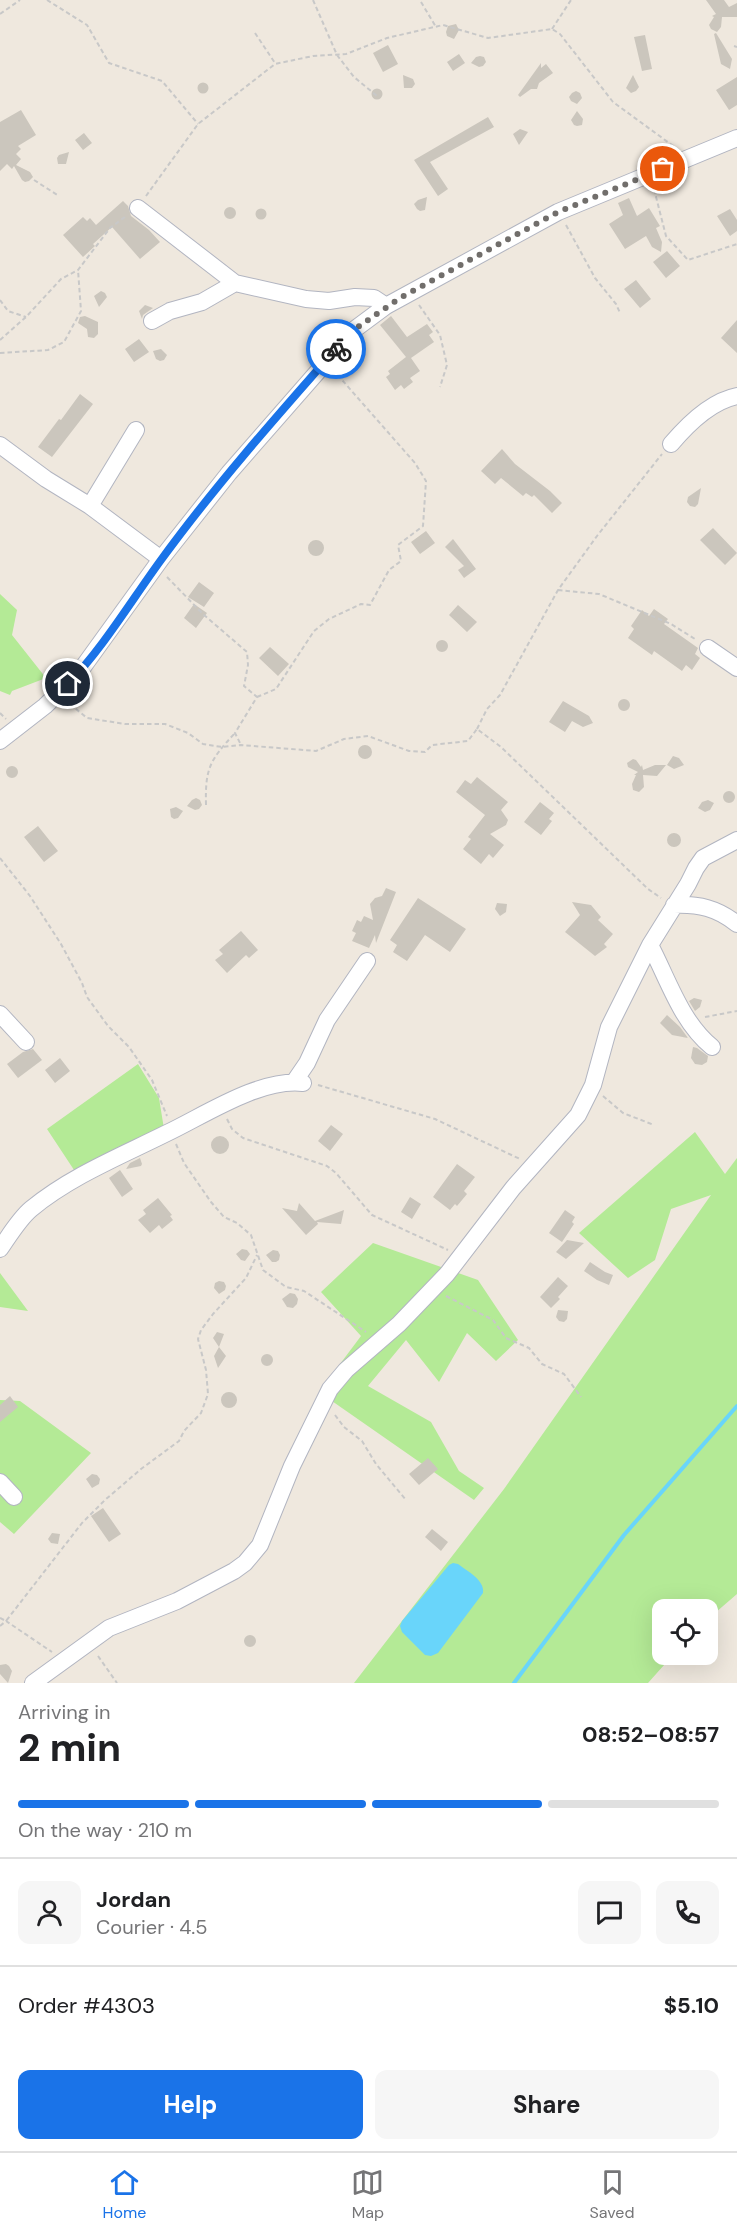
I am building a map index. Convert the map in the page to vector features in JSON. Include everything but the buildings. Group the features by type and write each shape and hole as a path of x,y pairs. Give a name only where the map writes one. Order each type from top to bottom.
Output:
{"street":[{"path":"0,741 59,694 89,660 159,563 229,473 355,329 386,306 558,212 737,138"},
{"path":"138,208 235,283 306,299 329,301 355,297 374,298 386,306"},
{"path":"152,321 170,311 202,302 235,283"},
{"path":"670,444 690,423 708,410 737,396"},
{"path":"90,506 136,430"},
{"path":"0,445 46,479 90,506 159,563"},
{"path":"708,648 737,668"},
{"path":"33,1683 87,1642 122,1621 196,1592 245,1563 260,1545 292,1466 330,1389 346,1370 380,1341 433,1289 461,1257 499,1205 578,1115 593,1085 609,1027 650,945 703,858 737,840"},
{"path":"688,884 703,906"},
{"path":"674,905 703,906 723,914 737,924"},
{"path":"650,945 687,1020 703,1040 712,1047"},
{"path":"0,1249 29,1210 87,1172 220,1107 268,1087 299,1082 327,1020 367,961"},
{"path":"0,1014 26,1042"},
{"path":"0,1482 14,1497"}],"path":[{"path":"0,14 20,0"},
{"path":"47,0 87,25 109,63 162,81 198,124"},
{"path":"313,0 337,55 354,77 377,96"},
{"path":"552,29 571,0"},
{"path":"421,2 436,27"},
{"path":"0,340 26,317 61,279 78,270 110,228 138,208 198,124 275,64 312,56 346,54 387,38 443,25 488,38 552,29 560,33 613,102 659,137 691,157"},
{"path":"255,33 275,64"},
{"path":"650,174 666,236 688,260 737,244"},
{"path":"34,180 59,196"},
{"path":"558,212 595,278 616,304 620,313"},
{"path":"0,353 48,350 64,342 81,311 78,270"},
{"path":"410,293 440,335 447,365 440,387"},
{"path":"0,300 8,311 26,317"},
{"path":"206,805 205,787 209,767 222,747 235,733 257,698 276,689 314,632 329,619 361,604 370,605 389,570 401,561 398,545 423,526 426,481 415,463 325,361"},
{"path":"59,694 87,718 125,724 165,724 188,733 203,744 222,747 241,745 316,751 344,739 368,736 409,751 425,752 432,745 468,741 487,709 500,695 558,590 597,536 670,444"},
{"path":"159,563 204,615 247,652 248,665 244,686 257,698"},
{"path":"558,590 599,594 671,624 708,648"},
{"path":"477,729 501,747 648,889 674,905"},
{"path":"235,733 241,745"},
{"path":"0,858 30,896 61,944 87,997 108,1026 129,1047 152,1080 170,1132 184,1163 211,1203 224,1217 237,1223 251,1235 263,1270 286,1287 304,1291 380,1341"},
{"path":"687,1020 737,1011"},
{"path":"299,1082 435,1119 534,1165"},
{"path":"593,1085 607,1101 623,1113 654,1125"},
{"path":"220,1107 232,1129 243,1138 327,1166 336,1173 372,1215 461,1257"},
{"path":"0,1626 82,1524 105,1500 141,1469 179,1441 184,1431 201,1413 208,1394 206,1370 198,1339 201,1330 246,1278 257,1255"},
{"path":"433,1289 493,1320 506,1338 530,1348 542,1364 564,1374 581,1397"},
{"path":"324,1401 344,1427 362,1441 376,1464 406,1500"},
{"path":"0,1618 64,1659"},
{"path":"87,1642 117,1683"}],"green space":[{"path":"0,594 17,610 12,635 46,678 12,691 10,695 0,691"},
{"path":"138,1064 159,1098 164,1129 76,1173 47,1129"},
{"path":"695,1132 725,1174 737,1158 737,1594 718,1610 718,1599 652,1599 652,1665 664,1665 648,1683 354,1683 504,1489 711,1195 671,1209 655,1260 628,1278 579,1233"},
{"path":"373,1243 478,1280 518,1340 496,1361 467,1333 439,1382 406,1340 368,1386 431,1422 459,1471 484,1488 474,1500 319,1392 361,1336 321,1292"},
{"path":"0,1273 28,1311 0,1307"},
{"path":"0,1400 20,1401 91,1453 14,1534 0,1522"}],"water":[{"path":"453,1563 458,1564 478,1580 483,1593 438,1653 431,1656 425,1655 402,1632 400,1626"}],"waterway":[{"path":"514,1683 624,1535 737,1406"}],"way so far":[{"path":"336,349 355,329 400,298 558,212 663,169"}],"route":[{"path":"68,684 89,660 161,560 229,473 336,349"}]}
